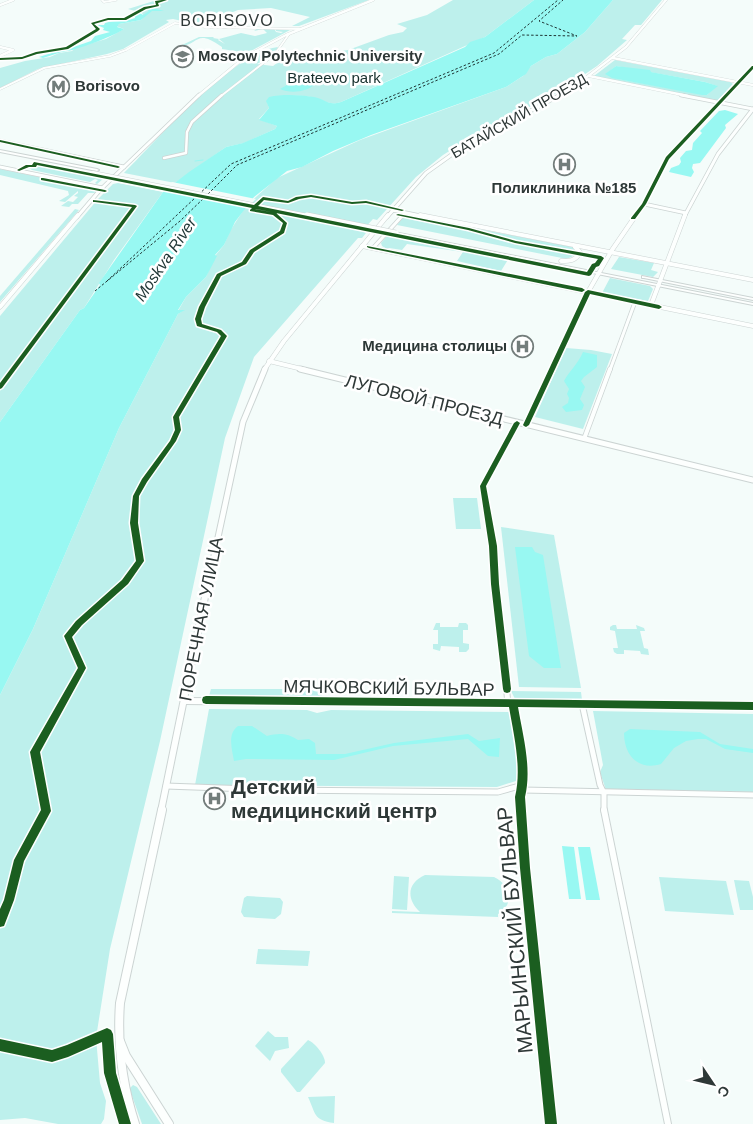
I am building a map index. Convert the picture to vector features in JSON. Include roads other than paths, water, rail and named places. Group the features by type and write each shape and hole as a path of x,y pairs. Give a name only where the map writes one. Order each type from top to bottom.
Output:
{"main road":[{"path":"0,150 95,171 659,283 753,304"},
{"path":"0,150 95,171"},
{"path":"397,231 561,261 599,271"},
{"path":"659,283 753,299"}],"street":[{"path":"0,5 13,0"},
{"path":"102,0 104,2 116,0"},
{"path":"0,307 103,188 184,108 226,71 245,57 289,34 373,0"},
{"name":"БАТАЙСКИЙ ПРОЕЗД","path":"362,246 426,173 450,154 554,99 589,76 633,40 666,0"},
{"path":"0,89 44,68 101,58 126,50 176,22 205,27 300,29"},
{"path":"164,158 186,154 187,132 192,122 241,78 275,54 281,39"},
{"path":"0,47 12,50 0,56"},
{"path":"613,58 753,85"},
{"path":"526,425 599,271 644,204 667,158 753,67"},
{"path":"589,76 753,109 715,157 686,213 651,305"},
{"path":"0,141 124,167"},
{"path":"0,150 14,145"},
{"path":"0,166 103,188"},
{"path":"644,204 686,213"},
{"path":"392,210 753,280"},
{"path":"374,248 405,213"},
{"path":"362,246 753,326"},
{"name":"ПОРЕЧНАЯ УЛИЦА","path":"135,1124 121,1080 118,1052 121,998 185,700 224,502 243,422 259,380 269,362 362,246"},
{"path":"561,261 572,261 578,257 580,250 573,246"},
{"path":"584,439 635,302"},
{"name":"ЛУГОВОЙ ПРОЕЗД","path":"269,362 753,480"},
{"name":"МАРЬИНСКИЙ БУЛЬВАР","path":"517,423 483,486 493,546 495,584 523,787 520,797 525,868 551,1124"},
{"name":"МЯЧКОВСКИЙ БУЛЬВАР","path":"185,700 753,706"},
{"path":"582,704 600,785 604,793 603,804 668,1124"},
{"path":"166,786 274,790 498,792 523,787 604,793 753,795"},
{"name":"ПОРЕЧНАЯ УЛИЦА","path":"119,1026 121,1045 126,1056 169,1124"}],"water":[{"name":"Moskva River","path":"534,0 613,0 585,32 557,54 546,57 531,66 526,74 506,87 371,135 302,167 287,171 254,197 235,222 224,245 215,255 217,256 206,277 186,297 178,310 185,310 178,314 119,428 33,629 0,695 0,422 80,310 84,308 100,285 99,283 163,192 226,147 243,143 275,129 277,126 259,120 269,108 266,101 269,97 298,95 318,98 329,103 341,102 465,47 470,42 485,37"},
{"path":"150,7 164,11 152,11 141,20 119,24 117,27 124,29 111,36 82,47 59,52 91,41 95,36 110,32 103,30 104,28 97,25 135,18 135,14 140,13 143,15 149,11 146,9"},
{"path":"616,66 650,70 651,72 718,86 707,95 702,95 612,78 605,74"},
{"path":"301,77 311,78 315,84 308,89 299,91 280,89"},
{"path":"725,110 738,114 725,125 726,128 700,163 693,164 694,172 691,177 669,172 671,168 679,165 681,162 680,158 686,151 692,150 693,143 702,133 700,131 719,111"},
{"path":"583,352 597,355 597,367 581,381 585,387 580,399 584,405 582,410 566,412 562,407 568,403 569,398 567,394 569,389 564,381"},
{"path":"515,547 532,547 535,552 543,555 561,668 544,668 529,656"},
{"path":"238,726 252,726 267,736 283,734 298,740 309,739 315,743 316,754 345,754 394,743 468,734 479,741 500,738 499,757 488,756 468,739 393,746 334,760 246,759 234,761 231,737"},
{"path":"630,729 700,732 720,744 753,749 753,753 725,749 706,739 698,739 686,741 674,748 661,764 646,765 634,759 627,748 624,733"},
{"path":"562,846 574,847 581,899 569,899"},
{"path":"578,847 590,847 600,900 586,900"}],"waterway":[{"path":"41,57 72,48"},
{"path":"195,161 203,160"}],"place":[{"name":"Moscow Polytechnic University","path":"182,56"},
{"name":"Borisovo","path":"59,86"},
{"name":"Поликлиника №185","path":"564,165"},
{"name":"Медицина столицы","path":"523,346"},
{"name":"Детский медицинский центр","path":"215,799"}],"district":[{"name":"BORISOVO","path":"227,20"}],"park label":[{"name":"Brateevo park","path":"334,78"}]}
